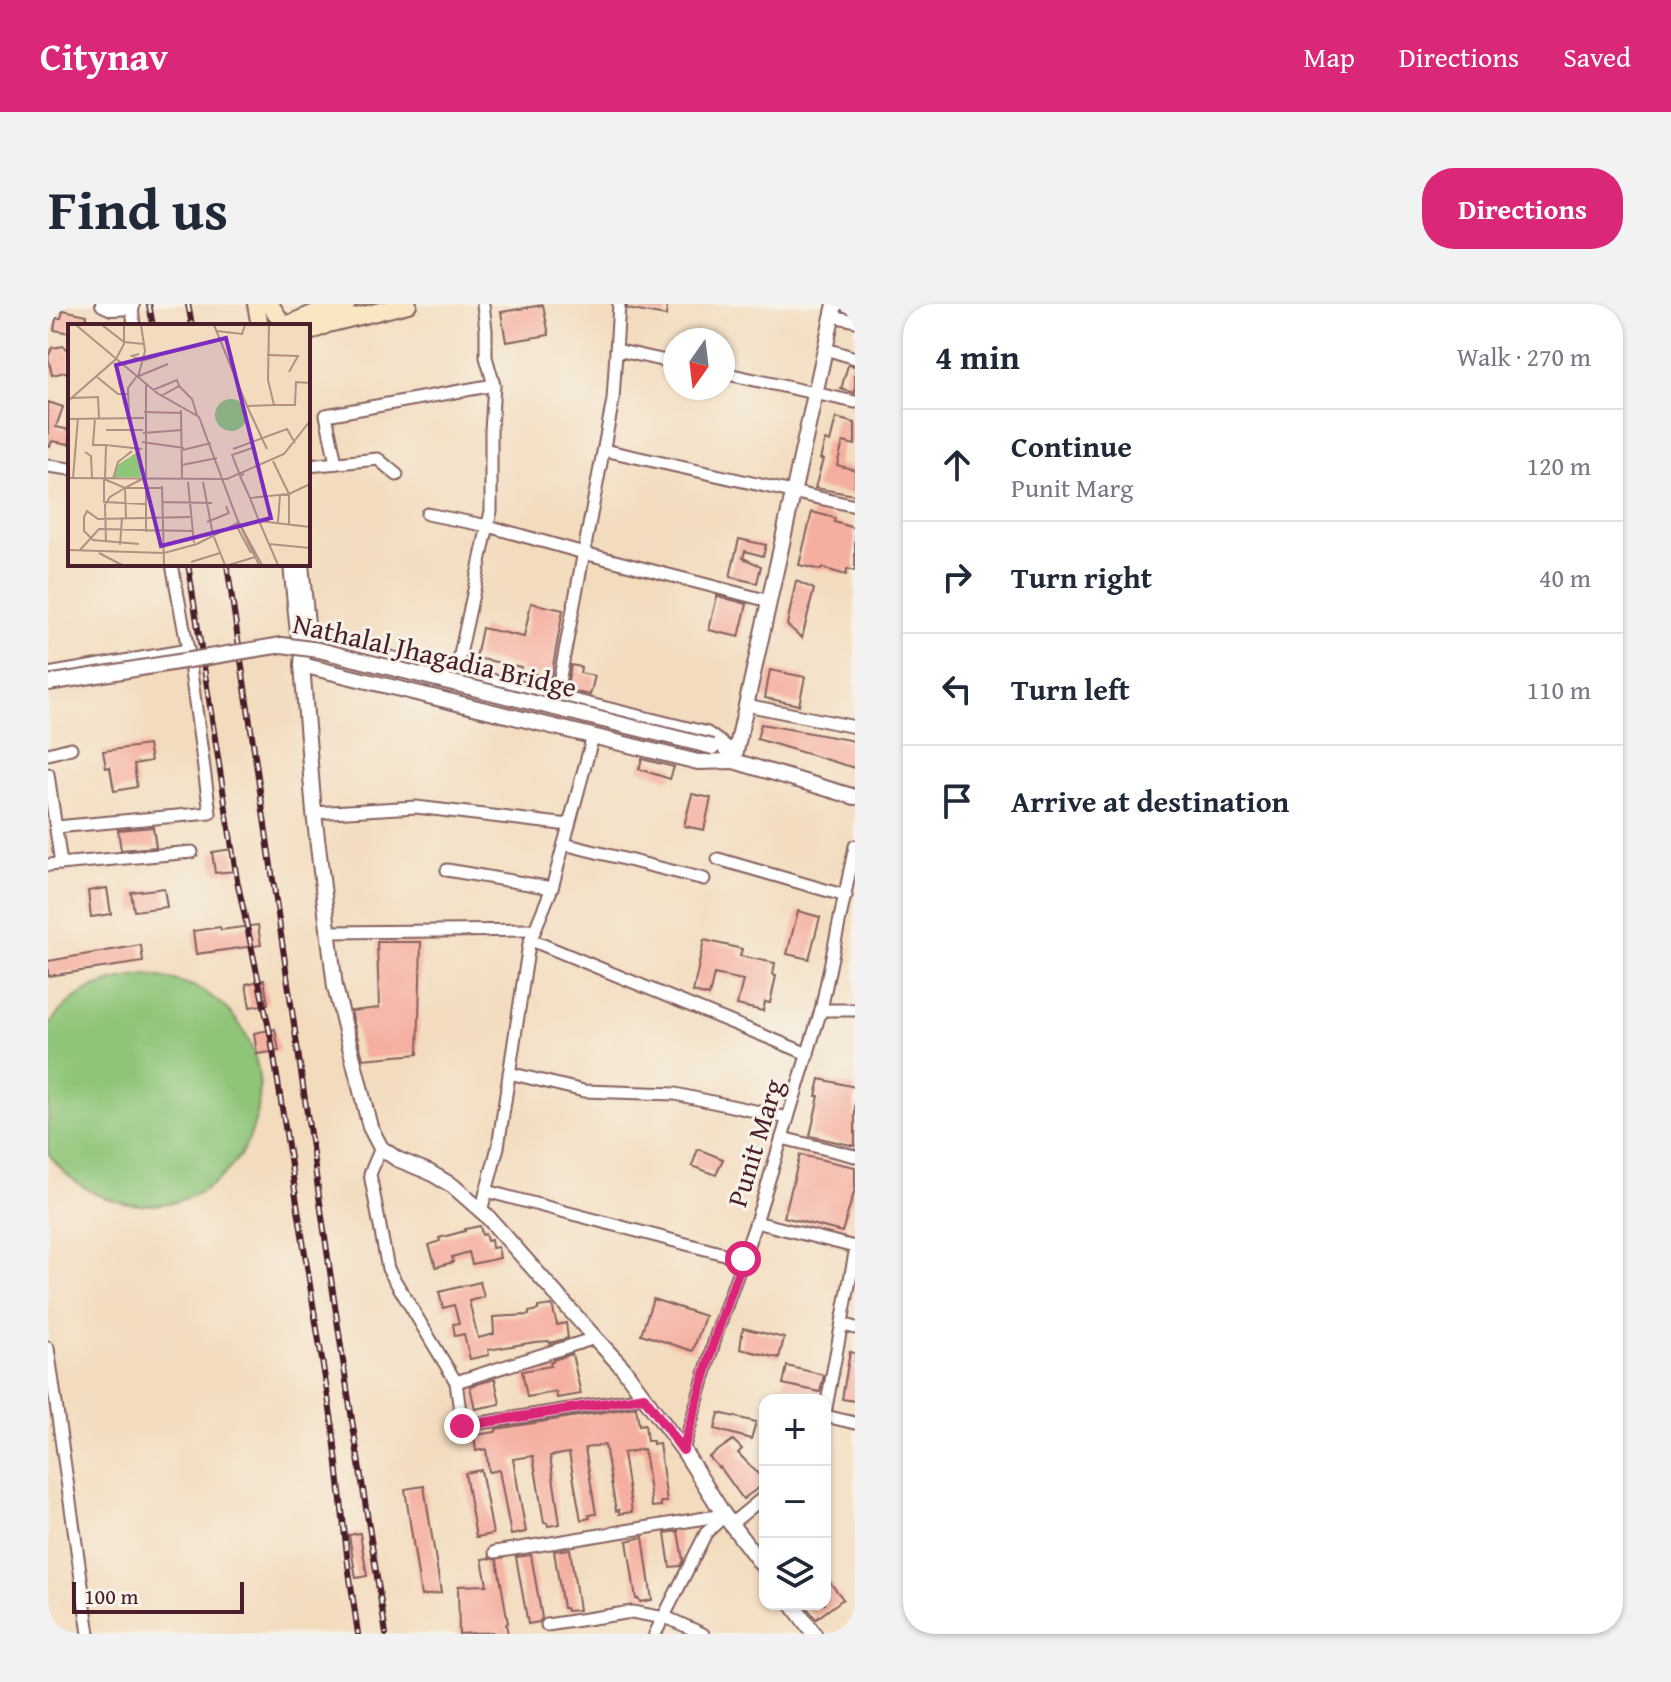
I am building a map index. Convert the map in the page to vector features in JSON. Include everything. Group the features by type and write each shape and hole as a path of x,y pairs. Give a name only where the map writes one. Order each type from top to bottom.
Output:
{"main road":[{"path":"256,304 260,324"},
{"path":"270,304 283,324"},
{"path":"303,319 347,304"},
{"path":"303,319 328,324 408,304"}],"street":[{"path":"103,304 112,308 131,306"},
{"path":"456,673 491,511 494,385 486,357 483,304"},
{"path":"556,698 613,400 619,304"},
{"path":"735,757 834,310 855,321"},
{"path":"826,349 855,358"},
{"path":"616,350 663,360"},
{"path":"735,375 855,402"},
{"path":"336,463 326,415 494,385"},
{"path":"604,450 855,506"},
{"path":"310,466 378,459 397,475"},
{"path":"48,466 68,469"},
{"path":"427,514 488,526 769,601"},
{"path":"56,827 210,813 188,650 172,566"},
{"path":"291,566 298,633 304,640 456,673 706,734 735,757"},
{"path":"301,566 308,634 304,640 302,665 314,813 335,987 370,1127 381,1148 453,1186 481,1211 623,1368 759,1561"},
{"name":"Nathalal Jhagadia Bridge","path":"48,683 282,645 319,650 712,750"},
{"path":"48,674 188,650"},
{"name":"Nathalal Jhagadia Bridge","path":"48,691 282,653 318,657 712,750"},
{"path":"302,665 698,762 735,757"},
{"path":"746,705 855,727"},
{"path":"481,1211 498,1147 533,935 552,888 593,736"},
{"path":"48,754 71,748"},
{"path":"712,750 855,797"},
{"path":"48,774 61,864"},
{"path":"314,813 416,807 569,825"},
{"path":"564,844 704,879"},
{"name":"Punit Marg","path":"683,1450 717,1332 756,1222 821,1010 855,846"},
{"path":"48,865 192,852"},
{"path":"718,859 846,896"},
{"path":"447,870 552,888"},
{"path":"329,932 533,935 808,1054"},
{"path":"821,1010 855,1010"},
{"path":"509,1073 584,1091 675,1094 788,1118"},
{"path":"782,1138 855,1156"},
{"path":"381,1148 370,1174 388,1269 456,1382 462,1426 644,1397"},
{"path":"486,1191 743,1259"},
{"path":"756,1222 855,1247"},
{"path":"829,1394 855,1253"},
{"path":"842,1324 855,1328"},
{"path":"456,1382 595,1338"},
{"path":"48,1348 89,1634"},
{"path":"831,1416 855,1423"},
{"path":"655,1634 706,1533 759,1500"},
{"path":"495,1552 728,1520"},
{"path":"796,1610 814,1634"},
{"path":"547,1625 632,1612 662,1617 703,1634"}],"green space":[{"path":"148,975 182,982 201,990 233,1016 252,1049 259,1085 255,1122 240,1155 216,1182 182,1200 141,1205 113,1200 88,1190 66,1174 48,1153 48,1027 57,1014 79,995 104,983"}],"building":[{"path":"627,304 667,304 666,316 627,309"},
{"path":"543,305 549,335 506,342 501,312"},
{"path":"63,310 87,315 85,324 68,324 68,333 54,330 56,318 61,318"},
{"path":"64,346 68,350 68,371 52,375 48,357 52,348"},
{"path":"848,365 855,366 855,393 841,389"},
{"path":"48,402 63,407 56,427 68,430 68,444 52,441 48,446"},
{"path":"836,418 855,423 855,445 843,442 837,465 855,470 855,495 815,488 825,440 830,442"},
{"path":"812,512 855,528 855,571 847,569 846,575 799,565"},
{"path":"739,539 766,545 763,556 745,551 743,558 761,566 757,583 730,577"},
{"path":"796,581 814,589 802,638 787,625"},
{"path":"717,596 747,604 739,637 709,630"},
{"path":"531,603 563,610 551,677 476,658 482,628 524,637"},
{"path":"571,665 581,667 580,673 595,676 590,695 566,690"},
{"path":"770,670 805,677 799,705 765,698"},
{"path":"761,724 855,741 855,768 757,739"},
{"path":"148,745 151,761 134,764 137,787 114,791 110,767 106,768 103,751"},
{"path":"642,759 674,767 670,779 639,769"},
{"path":"692,794 711,798 704,830 684,826"},
{"path":"153,827 156,847 121,850 118,830"},
{"path":"233,849 236,871 215,873 212,852"},
{"path":"107,888 111,914 91,917 88,891"},
{"path":"164,888 167,907 134,911 131,892"},
{"path":"798,911 820,917 809,959 787,954"},
{"path":"258,925 261,945 196,954 193,931"},
{"path":"704,940 742,949 740,956 775,963 773,975 776,976 770,1003 765,1002 763,1011 737,1005 743,980 714,974 709,996 693,992"},
{"path":"377,942 421,942 418,1054 363,1059 351,1011 379,1008"},
{"path":"141,945 143,962 48,976 48,961"},
{"path":"264,980 268,1004 250,1007 246,984"},
{"path":"275,1029 279,1051 257,1054 254,1033"},
{"path":"820,1079 855,1087 855,1146 810,1136"},
{"path":"698,1149 723,1159 716,1175 692,1166"},
{"path":"800,1155 855,1167 855,1189 842,1232 784,1217"},
{"path":"480,1226 482,1235 485,1234 487,1241 491,1240 492,1248 498,1247 500,1258 472,1264 469,1252 452,1257 453,1262 436,1267 429,1245 440,1241 439,1238"},
{"path":"480,1282 484,1297 469,1301 478,1338 494,1334 493,1317 529,1315 538,1307 552,1305 557,1325 566,1323 568,1338 488,1350 489,1355 470,1359 464,1334 455,1336 453,1324 459,1323 454,1305 443,1308 439,1292"},
{"path":"653,1299 705,1316 693,1351 641,1334"},
{"path":"743,1328 784,1338 779,1358 740,1349"},
{"path":"850,1352 855,1353 855,1401 842,1399"},
{"path":"572,1354 581,1394 557,1398 556,1392 527,1397 522,1371 551,1366 553,1360"},
{"path":"787,1366 824,1375 820,1392 783,1384"},
{"path":"495,1379 500,1404 475,1409 470,1386"},
{"path":"636,1407 639,1425 645,1424 647,1441 659,1443 667,1502 652,1507 644,1449 623,1453 632,1512 619,1514 605,1445 585,1448 596,1514 581,1520 569,1453 550,1456 560,1524 548,1526 544,1523 533,1456 513,1459 526,1532 511,1535 499,1470 489,1472 486,1449 476,1451 474,1435"},
{"path":"719,1413 756,1422 751,1439 715,1429"},
{"path":"733,1440 742,1449 738,1453 759,1475 759,1487 743,1499 709,1457"},
{"path":"481,1470 493,1534 476,1537 465,1473"},
{"path":"424,1486 441,1593 421,1596 405,1489"},
{"path":"678,1531 683,1560 680,1566 670,1567 665,1533"},
{"path":"360,1533 367,1576 356,1578 349,1535"},
{"path":"643,1537 652,1600 640,1602 636,1599 627,1541"},
{"path":"570,1549 579,1610 567,1611 563,1608 554,1551"},
{"path":"531,1555 542,1618 539,1622 528,1624 516,1557"},
{"path":"482,1559 497,1560 508,1634 459,1634 458,1586 487,1585"},
{"path":"831,1584 843,1599 831,1608"},
{"path":"809,1610 828,1610 816,1619"}],"railway":[{"path":"149,304 153,324"},
{"path":"188,304 192,324"},
{"path":"188,566 237,880 271,1038 333,1428 358,1634"},
{"path":"227,566 347,1388 386,1634"}],"route":[{"path":"462,1426 644,1397 683,1450 717,1332 743,1259"}]}
